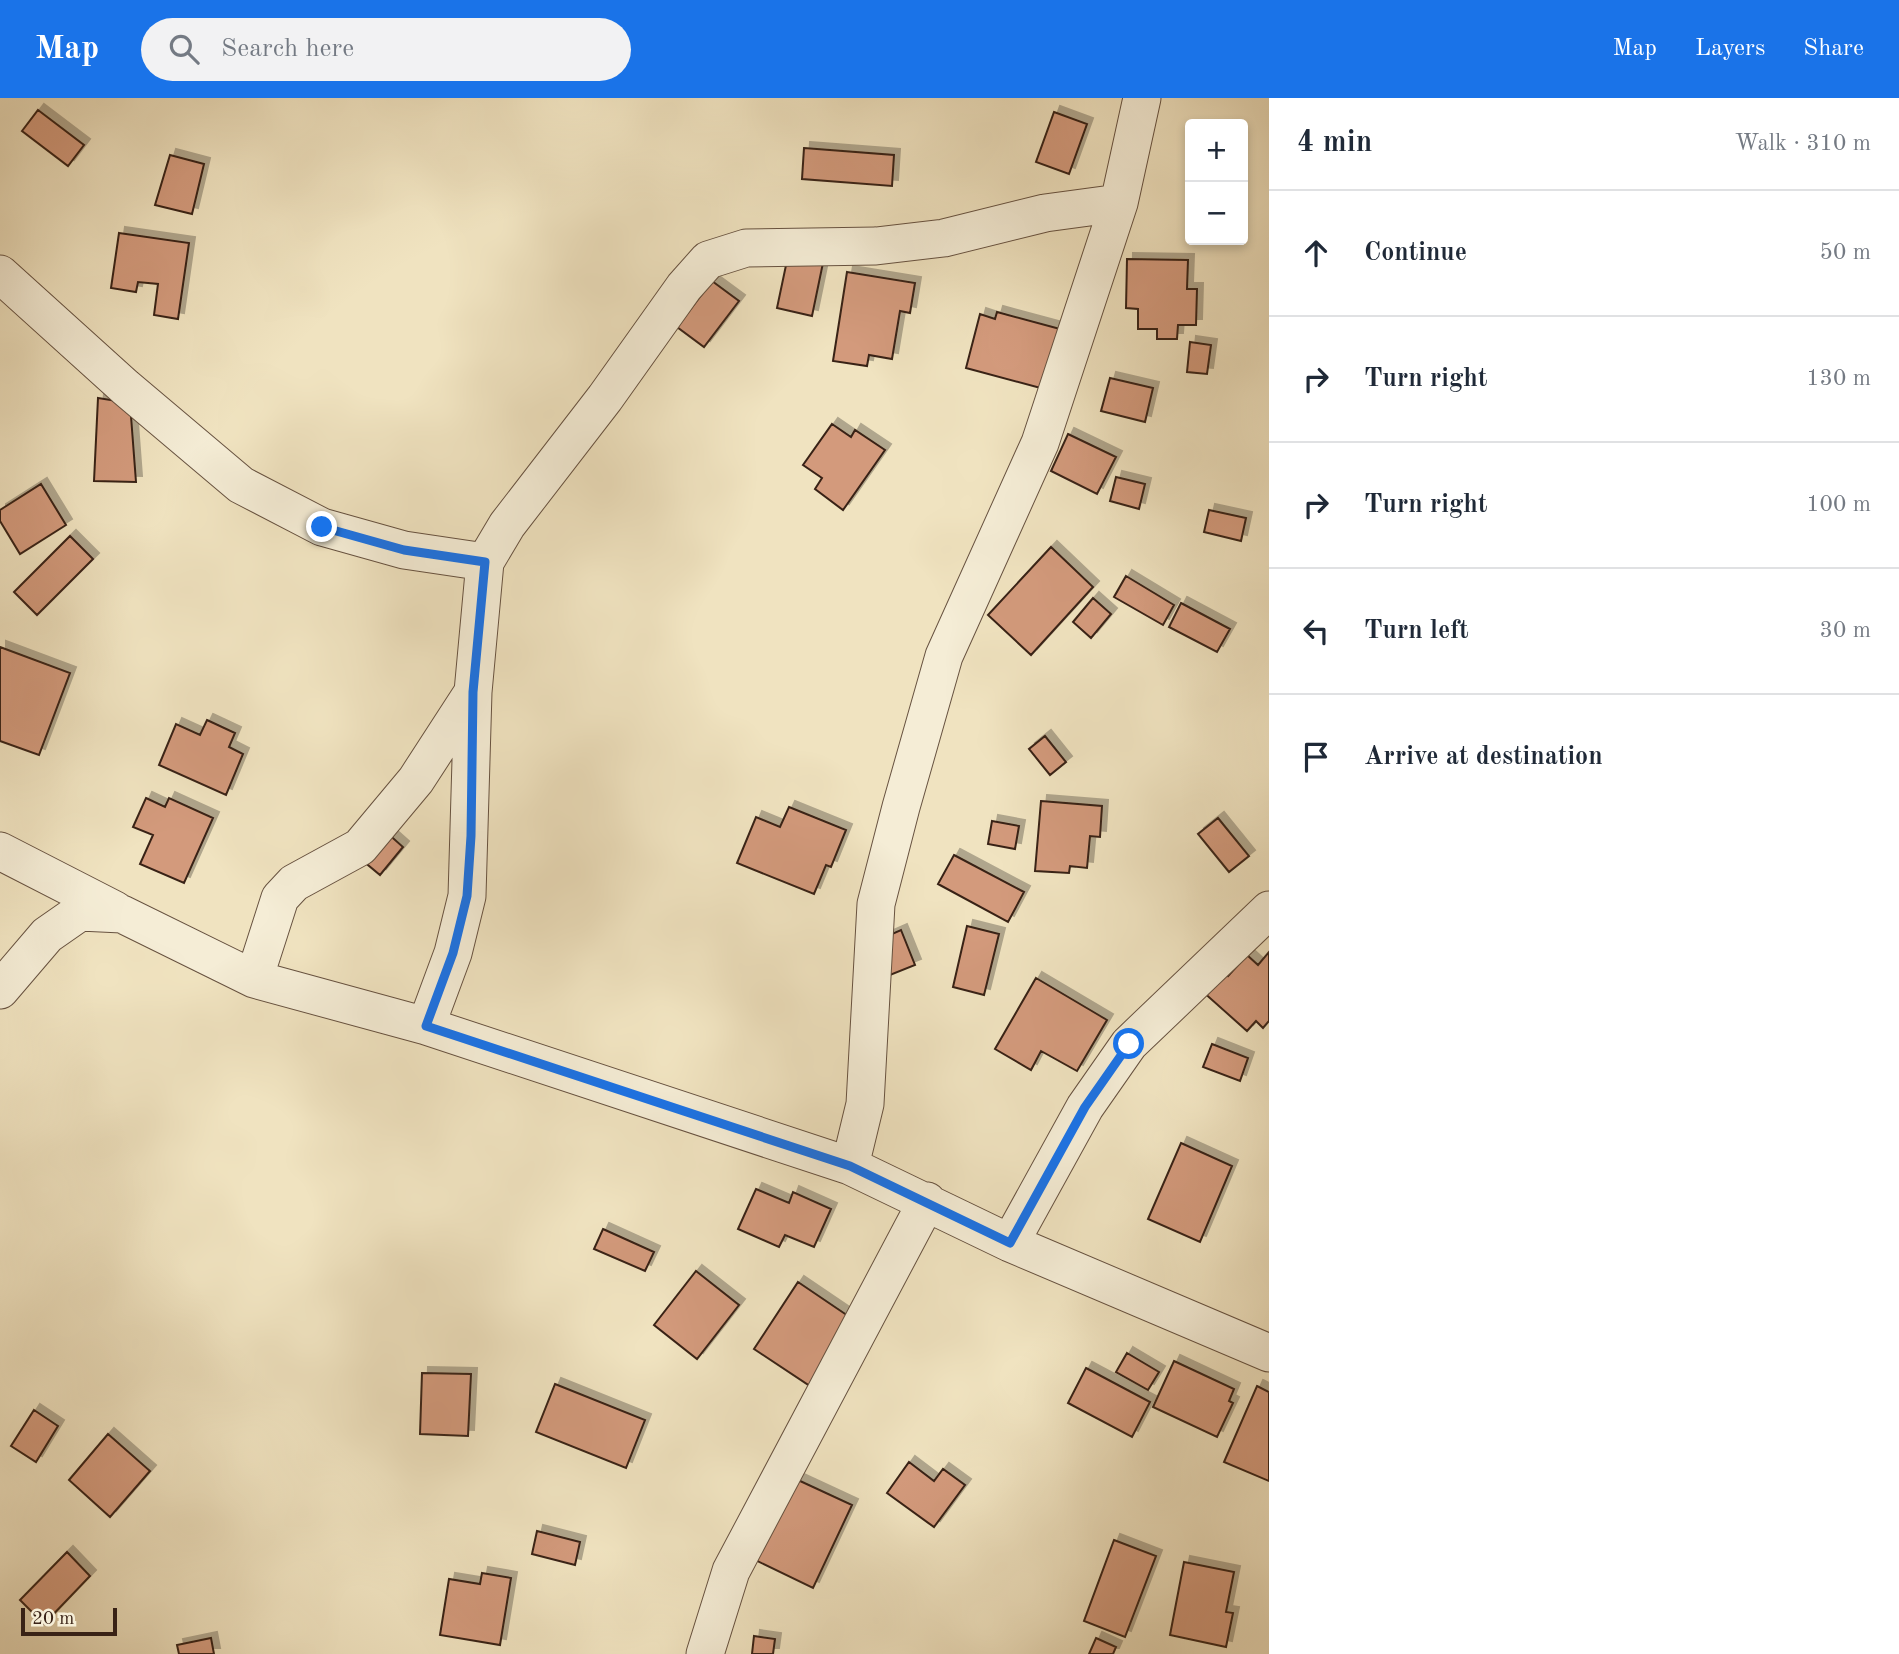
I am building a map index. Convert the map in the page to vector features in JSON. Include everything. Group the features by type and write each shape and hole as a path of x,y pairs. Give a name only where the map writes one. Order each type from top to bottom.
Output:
{"street":[{"path":"850,1166 866,1104 876,904 901,807 944,656 1040,443 1119,203 1142,98"},
{"path":"426,1026 453,953 467,896 471,836 473,692 485,562 507,525 605,398 684,287 708,260 746,248 876,246 944,237 1045,213 1119,203"},
{"path":"0,274 125,387 241,485 322,527 404,550 485,562"},
{"path":"254,979 280,898 294,883 360,847 416,780 473,692"},
{"path":"0,851 254,979 426,1026 850,1166 1010,1243 1269,1353"},
{"path":"1010,1243 1085,1107 1129,1044 1269,909"},
{"path":"0,990 47,935 80,912 122,914"},
{"path":"705,1654 731,1571 926,1201"}],"building":[{"path":"38,110 84,145 68,166 22,131"},
{"path":"1054,112 1087,124 1069,174 1036,162"},
{"path":"804,148 894,155 892,186 802,179"},
{"path":"170,155 204,164 192,214 155,205"},
{"path":"119,233 189,243 178,319 154,315 158,284 138,282 136,292 111,288"},
{"path":"789,251 824,258 812,316 777,308"},
{"path":"1127,259 1188,260 1187,289 1197,289 1196,325 1178,325 1177,339 1157,339 1157,329 1138,329 1138,309 1126,308"},
{"path":"847,272 915,283 910,313 900,311 892,359 869,355 867,366 833,361"},
{"path":"712,281 739,301 704,347 677,327"},
{"path":"997,312 1060,329 1048,390 966,368 980,314 995,319"},
{"path":"1190,342 1211,345 1207,374 1187,372"},
{"path":"1110,378 1153,388 1145,422 1101,411"},
{"path":"98,398 130,403 136,482 94,481"},
{"path":"832,424 851,437 855,430 885,450 843,510 815,489 822,478 803,465"},
{"path":"1068,434 1116,457 1097,494 1051,471"},
{"path":"1116,477 1145,484 1139,509 1110,501"},
{"path":"41,484 66,525 20,554 0,521 0,510"},
{"path":"1209,510 1246,518 1241,541 1204,532"},
{"path":"70,536 93,559 37,615 14,592"},
{"path":"1051,547 1093,587 1031,655 988,615"},
{"path":"1126,576 1174,605 1163,625 1114,597"},
{"path":"1093,598 1111,614 1091,638 1073,622"},
{"path":"1181,603 1230,629 1217,652 1169,627"},
{"path":"0,647 70,673 39,755 0,741"},
{"path":"207,720 235,733 229,747 243,754 226,795 159,765 176,724 200,735"},
{"path":"1045,736 1066,762 1050,775 1029,749"},
{"path":"146,798 165,807 169,798 213,818 184,883 140,864 153,835 133,827"},
{"path":"1041,801 1102,806 1100,837 1090,836 1087,868 1070,866 1069,873 1035,871"},
{"path":"789,807 846,830 831,867 826,865 814,894 737,863 756,817 780,827"},
{"path":"1218,818 1249,856 1229,872 1198,834"},
{"path":"992,821 1019,826 1015,849 988,844"},
{"path":"385,831 403,847 380,875 362,860"},
{"path":"954,855 1024,892 1008,922 938,884"},
{"path":"967,926 999,934 984,995 953,987"},
{"path":"901,930 915,965 890,975 876,941"},
{"path":"1269,952 1269,1021 1263,1028 1256,1021 1247,1031 1202,991 1220,969 1228,976 1247,955 1258,965"},
{"path":"1036,978 1107,1020 1077,1071 1041,1051 1031,1070 995,1049"},
{"path":"1212,1044 1248,1058 1240,1081 1203,1067"},
{"path":"1181,1143 1232,1166 1200,1242 1148,1219"},
{"path":"756,1189 789,1203 793,1192 831,1209 814,1247 785,1235 779,1247 738,1229"},
{"path":"603,1229 654,1252 645,1271 594,1249"},
{"path":"696,1271 739,1305 697,1359 654,1325"},
{"path":"798,1282 857,1322 813,1388 754,1349"},
{"path":"1127,1353 1159,1372 1148,1390 1116,1372"},
{"path":"1174,1361 1234,1389 1229,1401 1233,1403 1217,1437 1153,1407"},
{"path":"1086,1368 1150,1402 1132,1437 1068,1403"},
{"path":"422,1373 471,1374 468,1436 420,1434"},
{"path":"555,1384 645,1420 626,1468 536,1432"},
{"path":"1257,1386 1269,1392 1269,1481 1224,1462"},
{"path":"34,1410 58,1426 36,1462 11,1446"},
{"path":"108,1434 150,1471 110,1517 69,1480"},
{"path":"909,1462 934,1481 943,1469 965,1485 934,1527 887,1493"},
{"path":"785,1474 852,1505 813,1588 747,1556"},
{"path":"537,1531 580,1542 575,1565 532,1554"},
{"path":"1114,1540 1156,1556 1125,1637 1084,1621"},
{"path":"67,1552 90,1576 44,1624 20,1600"},
{"path":"1184,1562 1234,1572 1226,1612 1233,1613 1226,1647 1170,1635"},
{"path":"482,1573 511,1578 500,1645 440,1635 449,1579 480,1584"},
{"path":"754,1636 775,1639 773,1654 752,1654"},
{"path":"211,1638 214,1654 179,1654 177,1645"},
{"path":"1096,1638 1116,1647 1113,1654 1089,1654"}],"route":[{"path":"322,527 404,550 485,562 473,692 471,836 467,896 453,953 426,1026 709,1117 850,1166 1010,1243 1085,1107 1129,1044"}]}
